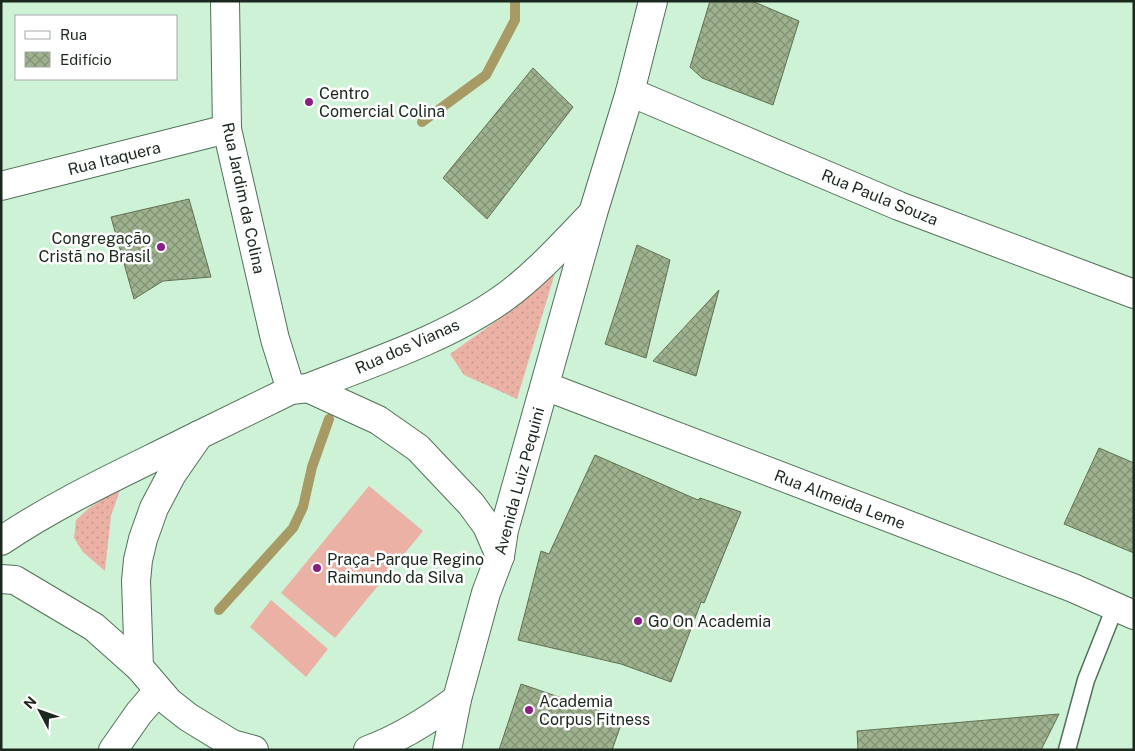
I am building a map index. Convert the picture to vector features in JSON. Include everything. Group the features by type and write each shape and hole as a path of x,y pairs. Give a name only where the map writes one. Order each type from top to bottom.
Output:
{"street":[{"name":"Rua Jardim da Colina","path":"225,1 227,129 275,339 299,389"},
{"name":"Rua dos Vianas","path":"1,541 60,504 199,435 299,389 414,346 482,312 531,276 593,213 630,92 653,1"},
{"name":"Rua Paula Souza","path":"630,92 899,206 1134,294"},
{"name":"Rua Itaquera","path":"1,186 227,129"},
{"name":"Avenida Luiz Pequini","path":"448,750 457,699 486,593 500,556 504,530 593,213"},
{"name":"Rua Almeida Leme","path":"544,386 1073,588 1125,611"},
{"path":"299,389 378,420 418,448 471,504 487,526 500,556"},
{"path":"139,667 136,581 138,560 143,540 154,508 172,474 199,435"},
{"path":"1,579 15,580 94,627 139,667 169,702 188,717 232,744 254,750"},
{"path":"113,750 139,713 158,691"},
{"path":"368,750 398,738 457,699"}],"lane":[{"path":"1067,750 1086,680 1125,611"}],"shaded area":[{"path":"548,270 555,273 517,399 464,375 450,354 505,315"},
{"path":"369,486 423,531 335,638 281,593"},
{"path":"121,487 111,516 105,571 83,552 74,538 76,520 88,509"},
{"path":"271,600 328,649 306,677 250,627"}],"building":[{"path":"710,1 752,1 799,21 773,105 702,78 690,67"},
{"path":"533,68 573,107 487,219 443,178"},
{"name":"Congregação Cristã no Brasil","path":"189,199 211,277 163,281 134,299 111,217"},
{"path":"637,245 670,260 646,358 605,344"},
{"path":"719,290 696,376 653,361"},
{"path":"1099,448 1134,463 1134,553 1064,524"},
{"path":"595,455 698,500 700,498 741,512 704,603 701,602 671,682 621,664 518,640 541,551 549,554"},
{"path":"521,684 623,719 612,750 499,750"},
{"path":"1059,714 1041,750 858,750 857,731"}],"waterway":[{"path":"422,122 486,75 515,20 515,1"},
{"path":"219,610 293,528 303,507 312,467 329,419"}],"place":[{"name":"Centro Comercial Colina","path":"309,102"},
{"name":"Congregação Cristã no Brasil","path":"161,247"},
{"name":"Praça-Parque Regino Raimundo da Silva","path":"317,568"},
{"name":"Go On Academia","path":"638,621"},
{"name":"Academia Corpus Fitness","path":"529,710"}]}
